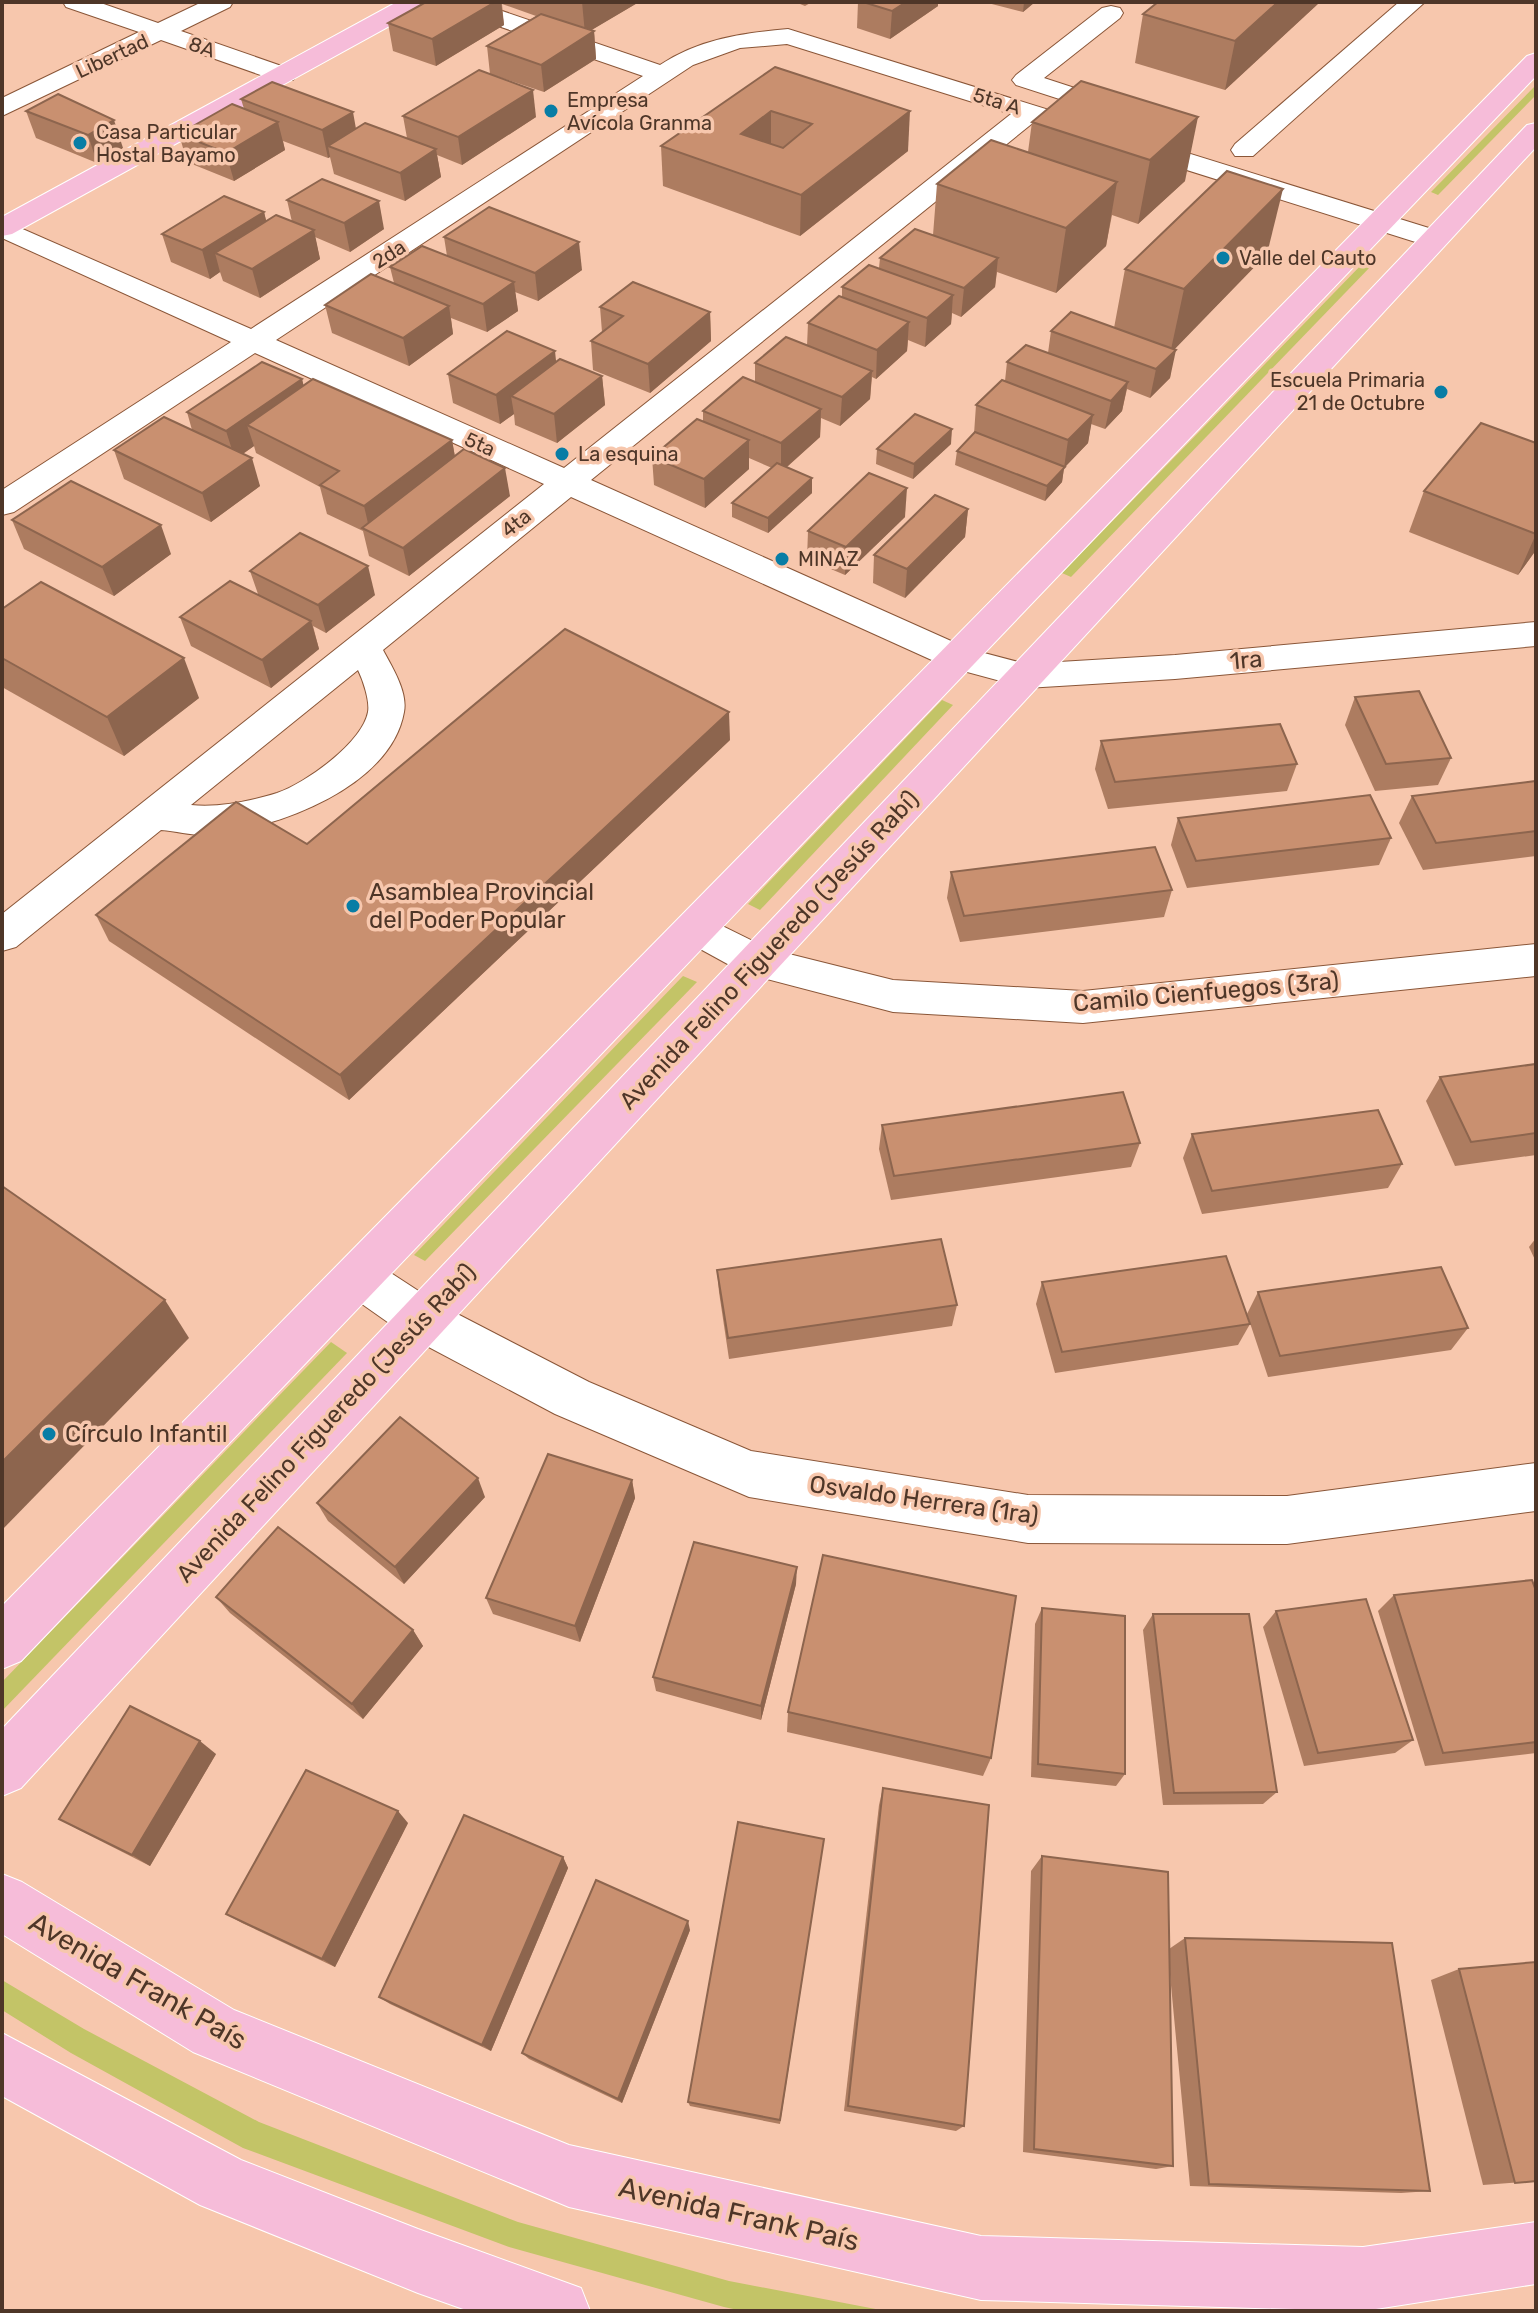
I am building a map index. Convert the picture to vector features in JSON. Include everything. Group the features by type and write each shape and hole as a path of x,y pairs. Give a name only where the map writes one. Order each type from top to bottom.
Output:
{"main road":[{"path":"2,228 415,2"},
{"path":"2,1643 958,658 1384,204 1536,61"},
{"name":"Avenida Felino Figueredo (Jesús Rabí)","path":"2,1769 1536,131"},
{"name":"Avenida Frank País","path":"2,1902 214,2031 569,2176 981,2268 1363,2279 1536,2253"},
{"path":"2,2063 222,2183 550,2310"}],"street":[{"name":"8A","path":"75,2 284,75"},
{"name":"Libertad","path":"2,108 221,2"},
{"path":"452,2 662,74"},
{"path":"1244,150 1413,2"},
{"path":"1098,103 1025,80 1111,13"},
{"name":"2da","path":"2,505 684,60 736,41 788,36"},
{"name":"5ta A","path":"788,36 1031,111 1384,204 1435,239"},
{"name":"4ta","path":"2,936 1031,111"},
{"path":"1215,141 1273,159"},
{"name":"5ta","path":"2,228 958,658"},
{"name":"1ra","path":"958,658 1026,676 1175,667 1536,634"},
{"path":"153,815 208,821 289,804 333,779 375,741 387,710 379,676 363,646"},
{"name":"Camilo Cienfuegos (3ra)","path":"696,928 758,962 893,996 1083,1007 1536,960"},
{"name":"Osvaldo Herrera (1ra)","path":"358,1276 423,1320 572,1398 749,1474 1028,1519 1287,1520 1536,1487"}],"shaded area":[{"path":"1536,85 1536,95 1438,195 1431,192"},
{"path":"1365,261 1373,264 1071,577 1062,573"},
{"path":"942,700 953,705 760,910 748,904"},
{"path":"683,976 697,982 425,1261 414,1255"},
{"path":"331,1342 347,1353 2,1711 2,1682"},
{"path":"2,1980 84,2029 259,2122 518,2222 729,2281 886,2311 743,2311 724,2307 509,2247 243,2148 71,2053 2,2010"}],"building":[{"path":"426,2 495,2 432,39 388,23"},
{"path":"863,2 906,2 892,11"},
{"path":"1158,2 1278,2 1235,41 1143,14"},
{"path":"541,14 594,31 541,65 487,46"},
{"path":"775,67 910,111 801,195 661,146","holes":["771,111 812,124 783,148 741,134"]},
{"path":"479,70 533,90 458,137 403,116"},
{"path":"1081,81 1198,117 1150,160 1032,122"},
{"path":"272,82 353,112 322,130 241,99"},
{"path":"58,94 114,120 88,135 26,111"},
{"path":"232,104 278,122 226,153 179,134"},
{"path":"365,123 436,149 400,173 328,146"},
{"path":"991,140 1117,182 1066,228 937,184"},
{"path":"1227,171 1283,189 1184,289 1125,269"},
{"path":"322,179 379,201 344,223 287,200"},
{"path":"224,196 264,212 202,250 162,234"},
{"path":"489,207 579,242 535,273 444,237"},
{"path":"276,215 314,230 252,269 215,253"},
{"path":"915,229 998,258 964,288 880,258"},
{"path":"422,246 514,282 483,304 390,267"},
{"path":"869,265 953,295 927,318 842,287"},
{"path":"371,274 449,306 403,338 325,305"},
{"path":"633,282 710,312 648,364 591,341 623,316 600,307"},
{"path":"839,296 909,322 877,350 808,323"},
{"path":"1071,312 1176,350 1156,369 1051,331"},
{"path":"507,331 555,351 496,395 448,374"},
{"path":"786,337 872,371 842,397 755,363"},
{"path":"1026,345 1128,382 1111,401 1007,362"},
{"path":"560,359 602,376 554,414 511,396"},
{"path":"262,362 302,379 226,431 187,412"},
{"path":"743,377 821,409 781,443 703,411"},
{"path":"313,379 452,440 364,506 320,485 339,471 247,425"},
{"path":"1002,380 1093,415 1068,440 976,405"},
{"path":"915,414 952,429 914,464 877,449"},
{"path":"164,417 252,458 202,493 114,450"},
{"path":"697,419 749,440 704,479 652,457"},
{"path":"1481,423 1536,443 1536,534 1424,491"},
{"path":"975,432 1065,467 1047,486 957,451"},
{"path":"464,449 505,468 403,548 362,528"},
{"path":"777,463 812,478 768,518 732,503"},
{"path":"869,473 907,488 846,547 808,531"},
{"path":"71,481 161,525 102,567 12,520"},
{"path":"935,495 968,509 907,569 874,555"},
{"path":"300,533 368,566 318,605 250,571"},
{"path":"230,581 311,621 262,660 180,617"},
{"path":"41,582 184,658 107,717 2,658 2,609"},
{"name":"Asamblea Provincial del Poder Popular","path":"565,629 729,712 340,1075 96,915 236,802 307,844"},
{"path":"1419,691 1451,758 1386,764 1355,697"},
{"path":"1280,724 1297,764 1115,782 1101,741"},
{"path":"1536,781 1536,831 1436,843 1412,796"},
{"path":"1370,795 1391,838 1196,861 1178,818"},
{"path":"1155,847 1172,890 964,916 951,872"},
{"path":"1536,1064 1536,1133 1471,1142 1440,1077"},
{"path":"1123,1092 1140,1143 894,1176 882,1125"},
{"path":"1378,1110 1402,1164 1212,1191 1192,1134"},
{"name":"Círculo Infantil","path":"2,1186 165,1300 2,1462"},
{"path":"941,1239 957,1305 728,1338 717,1270"},
{"path":"1226,1256 1250,1324 1062,1352 1042,1282"},
{"path":"1441,1267 1468,1328 1280,1356 1258,1292"},
{"path":"400,1417 478,1478 395,1567 317,1503"},
{"path":"548,1454 632,1480 575,1626 486,1598"},
{"path":"278,1527 413,1630 352,1704 216,1597"},
{"path":"694,1542 797,1567 761,1706 653,1677"},
{"path":"823,1555 1016,1596 991,1758 788,1712"},
{"path":"1532,1580 1536,1591 1536,1742 1443,1753 1394,1595"},
{"path":"1366,1599 1413,1740 1318,1753 1276,1611"},
{"path":"1042,1608 1125,1616 1125,1774 1038,1764"},
{"path":"1153,1614 1249,1614 1277,1792 1174,1793"},
{"path":"130,1706 200,1741 132,1855 59,1819"},
{"path":"306,1770 398,1811 322,1959 226,1914"},
{"path":"883,1788 989,1805 964,2126 848,2106"},
{"path":"464,1815 563,1857 482,2045 379,1997"},
{"path":"738,1822 824,1839 780,2120 688,2102"},
{"path":"1042,1856 1168,1872 1173,2166 1034,2149"},
{"path":"596,1880 688,1921 618,2099 522,2053"},
{"path":"1185,1938 1392,1943 1430,2191 1209,2184"},
{"path":"1536,1962 1536,2181 1515,2183 1459,1969"}],"place":[{"name":"Empresa Avícola Granma","path":"551,111"},
{"name":"Casa Particular Hostal Bayamo","path":"80,143"},
{"name":"Valle del Cauto","path":"1223,258"},
{"name":"Escuela Primaria 21 de Octubre","path":"1441,392"},
{"name":"La esquina","path":"562,454"},
{"name":"MINAZ","path":"782,559"},
{"name":"Asamblea Provincial del Poder Popular","path":"353,906"},
{"name":"Círculo Infantil","path":"49,1434"}]}
